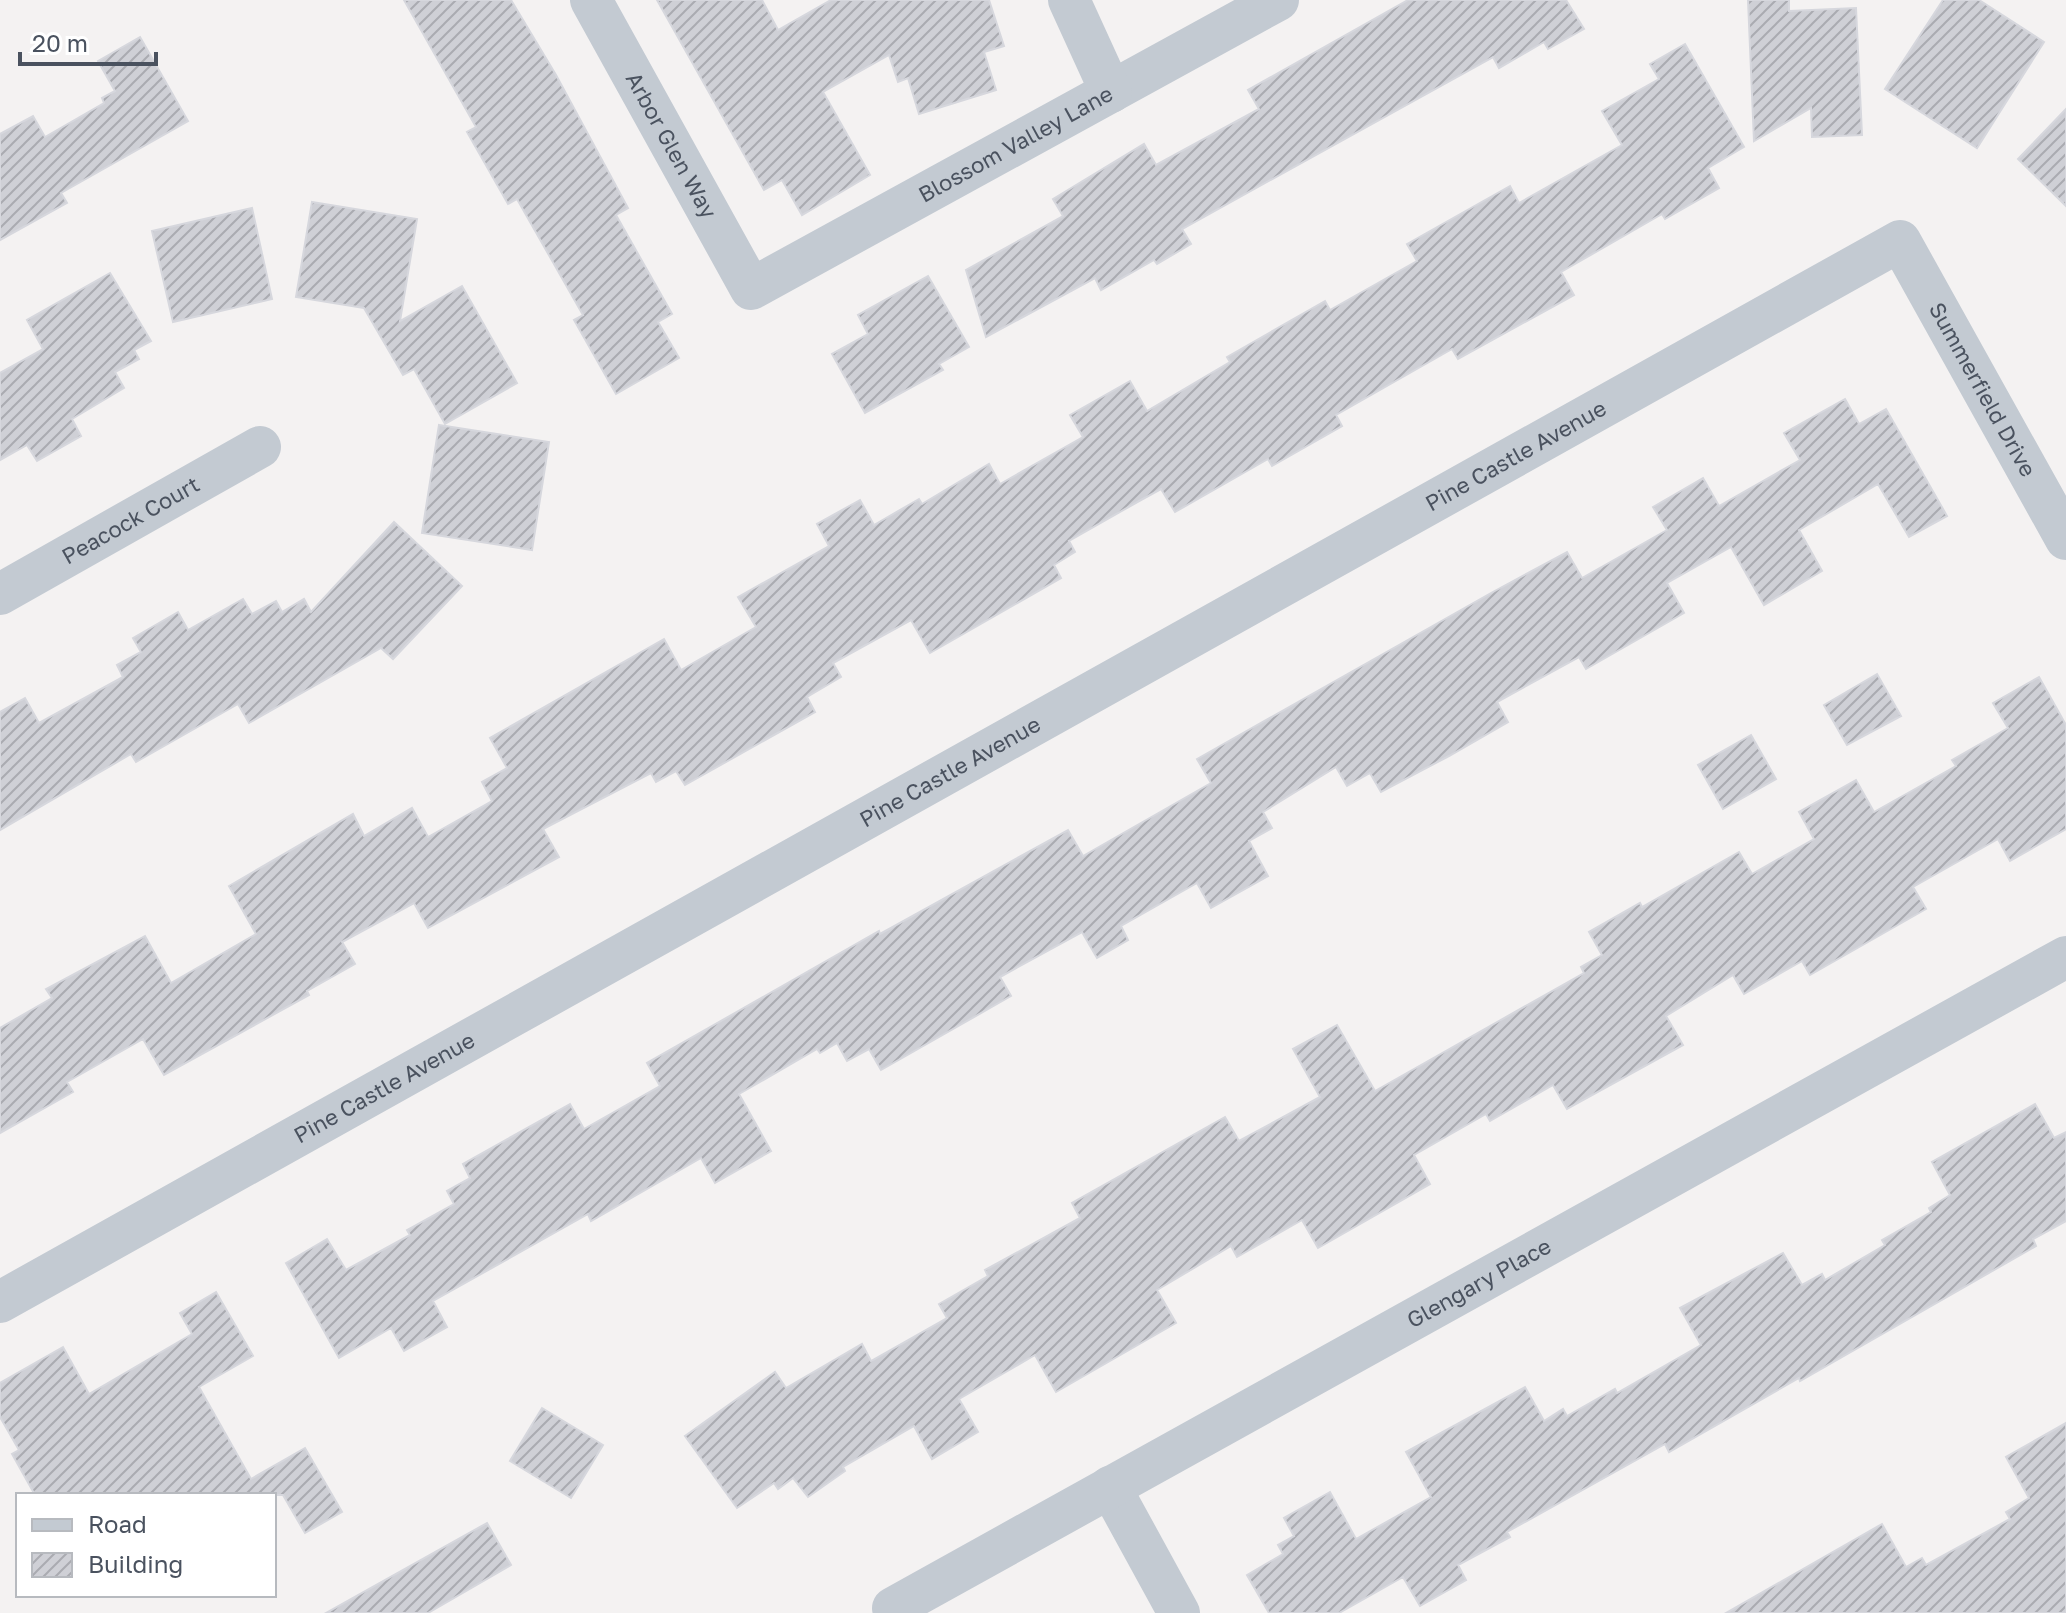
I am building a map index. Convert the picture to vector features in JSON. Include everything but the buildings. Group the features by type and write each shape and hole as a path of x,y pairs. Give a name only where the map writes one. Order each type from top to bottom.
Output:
{"street":[{"name":"Arbor Glen Way","path":"591,0 751,289"},
{"path":"1069,0 1111,92"},
{"name":"Blossom Valley Lane","path":"751,289 1278,0"},
{"name":"Summerfield Drive","path":"1900,241 2066,539"},
{"name":"Pine Castle Avenue","path":"0,1302 1900,241"},
{"name":"Peacock Court","path":"0,594 260,447"},
{"name":"Glengary Place","path":"893,1608 2066,957"},
{"path":"1110,1487 1179,1613"}]}
